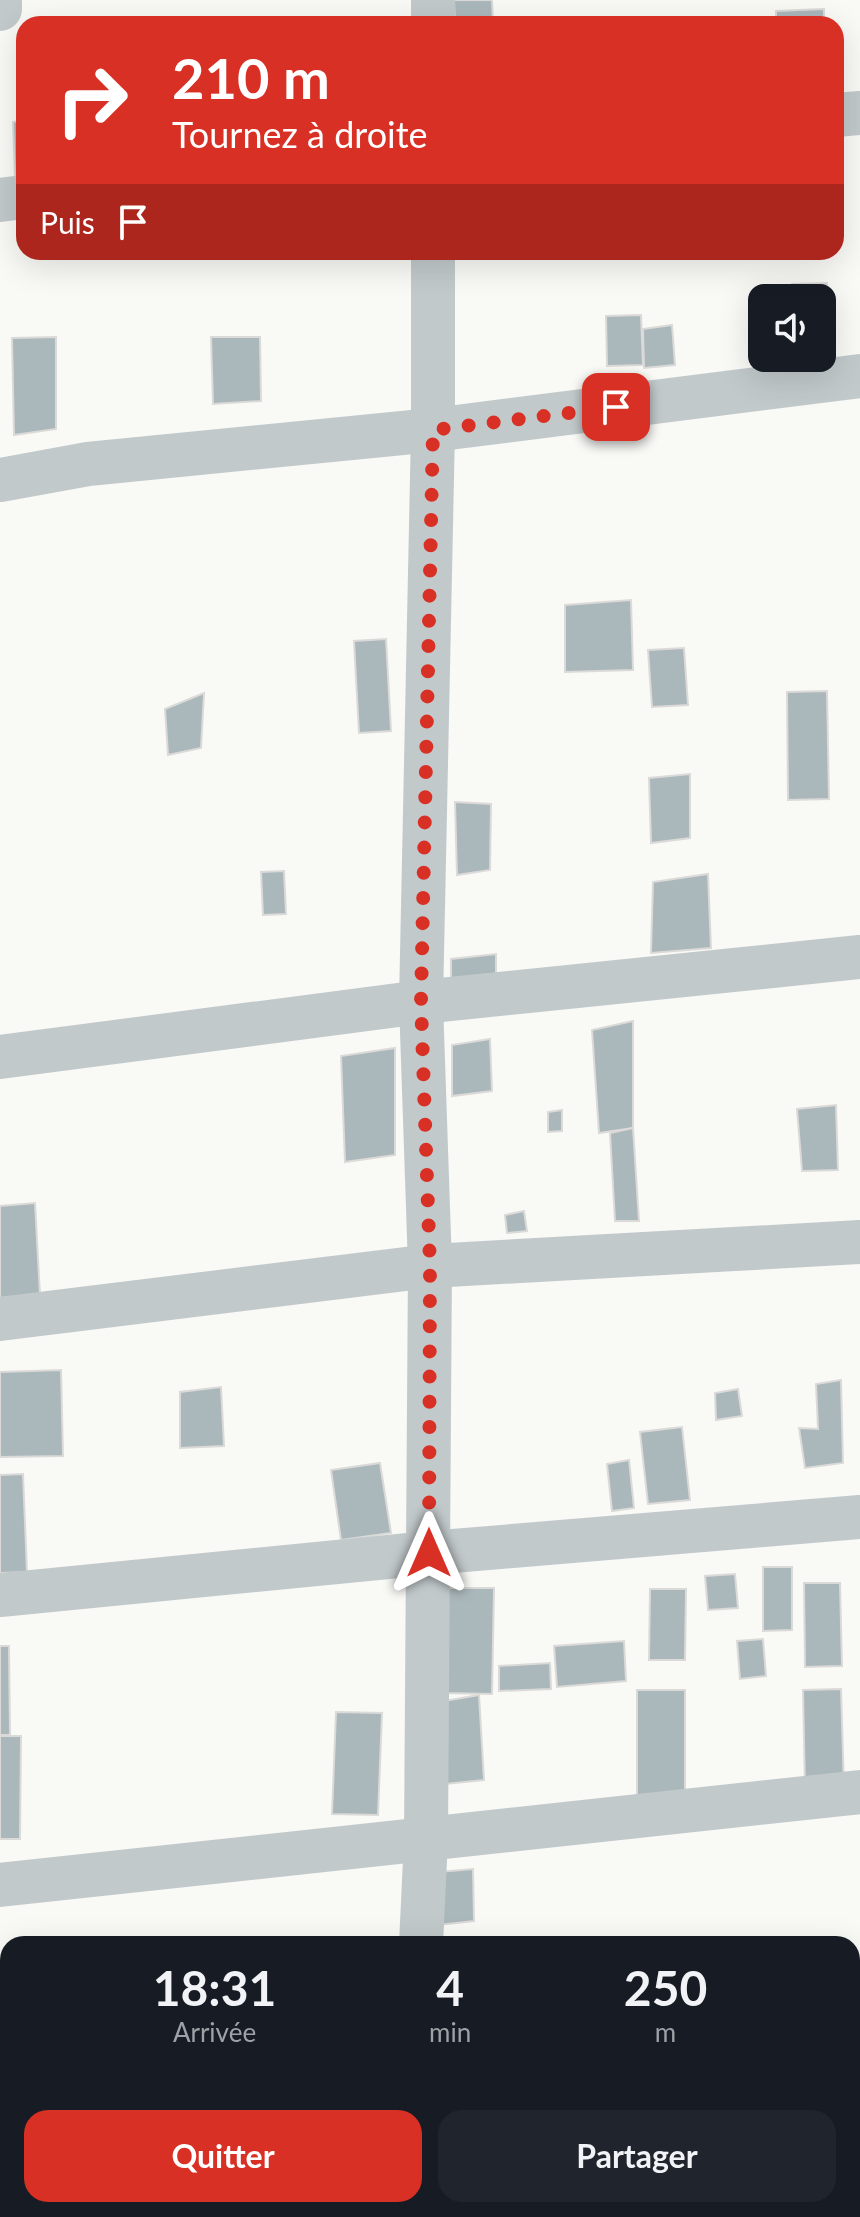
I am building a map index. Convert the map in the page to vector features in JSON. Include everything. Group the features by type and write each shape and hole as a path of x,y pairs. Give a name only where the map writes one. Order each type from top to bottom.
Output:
{"street":[{"path":"0,0 0,9"},
{"path":"421,1936 426,1839 430,1266 421,1002 433,430 433,260"},
{"path":"0,480 88,464 433,430 860,376"},
{"path":"0,1057 421,1002 860,957"},
{"path":"0,1319 430,1266 860,1242"},
{"path":"0,1595 429,1553 860,1517"},
{"path":"0,1885 860,1792"}],"building":[{"path":"454,0 492,0 493,16 455,16"},
{"path":"824,9 824,16 776,16 776,11"},
{"path":"16,121 15,178 13,122"},
{"path":"641,315 643,365 607,366 606,316"},
{"path":"672,325 675,365 644,368 643,329"},
{"path":"56,337 56,429 14,435 12,338"},
{"path":"211,337 260,337 261,401 213,404"},
{"path":"631,600 633,670 565,672 565,605"},
{"path":"386,639 391,731 359,733 354,641"},
{"path":"684,648 688,705 652,707 648,650"},
{"path":"827,691 829,799 788,800 787,692"},
{"path":"204,693 201,748 168,755 165,709"},
{"path":"690,774 690,838 651,843 649,778"},
{"path":"455,802 491,804 490,870 457,875"},
{"path":"284,871 286,914 263,915 261,872"},
{"path":"708,874 711,948 651,953 653,882"},
{"path":"496,954 496,977 451,983 451,959"},
{"path":"633,1021 633,1128 599,1133 592,1030"},
{"path":"490,1039 492,1091 452,1096 452,1045"},
{"path":"395,1048 395,1155 345,1162 341,1056"},
{"path":"836,1105 838,1170 802,1171 797,1109"},
{"path":"562,1110 562,1131 548,1132 548,1112"},
{"path":"633,1128 639,1221 615,1221 610,1133"},
{"path":"35,1203 40,1295 0,1298 0,1206"},
{"path":"524,1211 527,1231 507,1233 505,1215"},
{"path":"61,1370 63,1456 0,1457 0,1372"},
{"path":"841,1380 843,1463 805,1468 799,1428 818,1429 816,1384"},
{"path":"221,1387 224,1446 180,1448 180,1392"},
{"path":"738,1389 742,1416 716,1420 715,1393"},
{"path":"682,1427 690,1500 648,1504 640,1432"},
{"path":"629,1460 634,1508 612,1511 607,1464"},
{"path":"380,1463 391,1533 341,1540 331,1470"},
{"path":"23,1474 27,1572 0,1573 0,1475"},
{"path":"763,1567 792,1567 792,1630 763,1631"},
{"path":"735,1574 738,1608 708,1610 705,1576"},
{"path":"804,1583 840,1583 842,1666 805,1667"},
{"path":"446,1588 494,1588 492,1694 443,1693"},
{"path":"650,1589 686,1589 685,1660 649,1660"},
{"path":"763,1639 766,1676 740,1679 737,1641"},
{"path":"624,1641 626,1681 557,1687 554,1646"},
{"path":"0,1646 9,1646 10,1735 0,1735"},
{"path":"550,1663 551,1689 499,1691 499,1666"},
{"path":"841,1689 844,1787 805,1789 803,1690"},
{"path":"637,1690 685,1690 685,1796 637,1796"},
{"path":"479,1695 484,1780 445,1784 444,1701"},
{"path":"336,1712 382,1713 378,1815 332,1814"},
{"path":"0,1736 21,1736 20,1839 0,1839"},
{"path":"473,1869 474,1921 439,1925 438,1872"}],"route":[{"path":"429,1553 430,1266 421,1002 433,430 616,407"}]}
